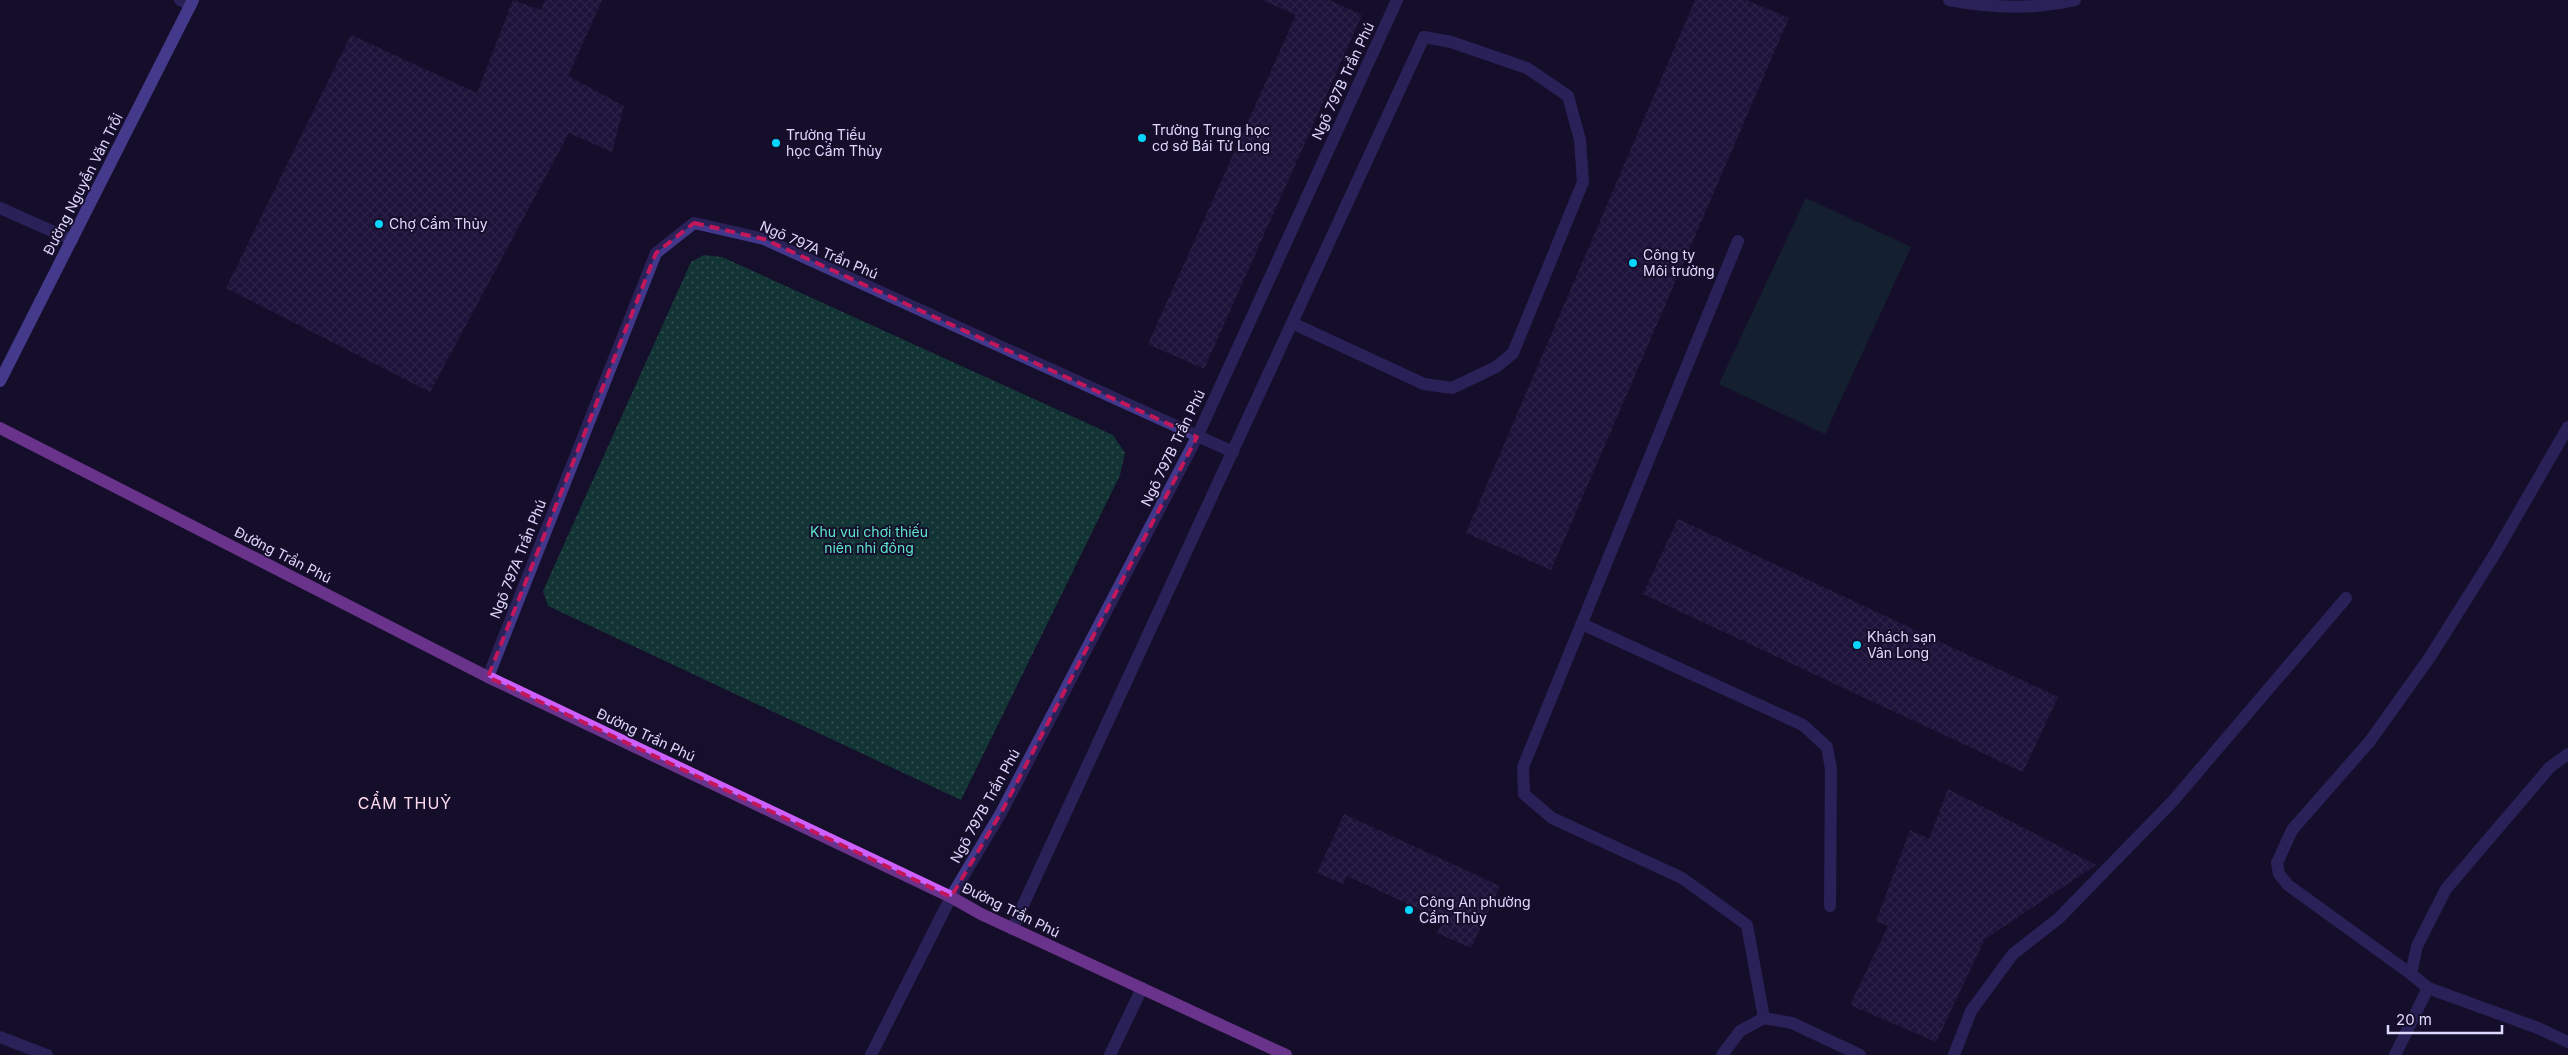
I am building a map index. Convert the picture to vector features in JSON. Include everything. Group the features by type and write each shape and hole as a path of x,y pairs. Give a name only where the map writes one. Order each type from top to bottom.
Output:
{"main road":[{"name":"Đường Trần Phú","path":"0,428 488,677 951,897 1012,928 1286,1055"}],"street":[{"name":"Ngõ 797B Trần Phú","path":"872,1055 951,897 1002,811 1196,437 1397,0"},
{"path":"1949,0 1983,7 2049,6 2075,0"},
{"name":"Đường Nguyễn Văn Trỗi","path":"0,381 72,240 188,2"},
{"path":"1012,928 1424,37 1451,42 1527,68 1568,96 1580,140 1583,182 1513,353 1496,366 1452,388 1424,384 1292,323"},
{"path":"0,208 72,240"},
{"name":"Ngõ 797A Trần Phú","path":"488,677 656,253 694,223 764,239 1196,437"},
{"path":"1738,241 1523,767 1524,794 1552,818 1682,878 1747,925 1764,1018"},
{"path":"2568,427 2496,552 2430,657 2370,742 2292,830 2277,863 2279,874 2288,885 2428,988 2538,1028 2568,1042"},
{"path":"1196,437 1232,452"},
{"path":"1954,1055 1972,1011 2013,954 2060,918 2173,801 2346,598"},
{"path":"1582,624 1803,724 1827,747 1831,770 1830,906"},
{"path":"2411,974 2417,946 2446,889 2550,767 2568,754"},
{"path":"1110,1055 1142,988"},
{"path":"2395,1055 2428,988"},
{"path":"1722,1055 1740,1031 1764,1018 1792,1022 1860,1055"},
{"path":"0,1037 47,1055"}],"highlighted area":[{"path":"694,223 764,239 1197,437 1002,811 951,897 488,677 656,253"}],"green space":[{"path":"1806,198 1911,247 1825,434 1719,384"},
{"name":"Khu vui chơi thiếu niên nhi đồng","path":"704,255 722,257 1113,435 1125,453 1120,475 961,800 548,606 543,591 691,262"}],"building":[{"name":"Chợ Cẩm Thủy","path":"513,0 541,10 545,0 602,0 568,76 624,106 612,152 569,133 430,392 226,288 351,35 477,93"},
{"path":"1262,0 1329,0 1362,15 1204,369 1148,344 1296,15"},
{"path":"1695,0 1746,0 1789,18 1551,570 1466,533"},
{"path":"1678,519 2058,697 2023,772 1643,594"},
{"path":"1948,789 2096,865 1985,939 1936,1042 1850,1005 1888,926 1876,921 1910,830 1929,839"},
{"path":"1344,814 1500,886 1471,948 1437,933 1443,920 1347,876 1343,884 1317,873"}],"place":[{"name":"Trường Trung học cơ sở Bái Tử Long","path":"1142,138"},
{"name":"Trường Tiểu học Cẩm Thủy","path":"776,143"},
{"name":"Chợ Cẩm Thủy","path":"379,224"},
{"name":"Công ty Môi trường","path":"1633,263"},
{"name":"Khách sạn Vân Long","path":"1857,645"},
{"name":"Công An phường Cẩm Thủy","path":"1409,910"}],"district":[{"name":"CẨM THUỶ","path":"405,803"}]}
